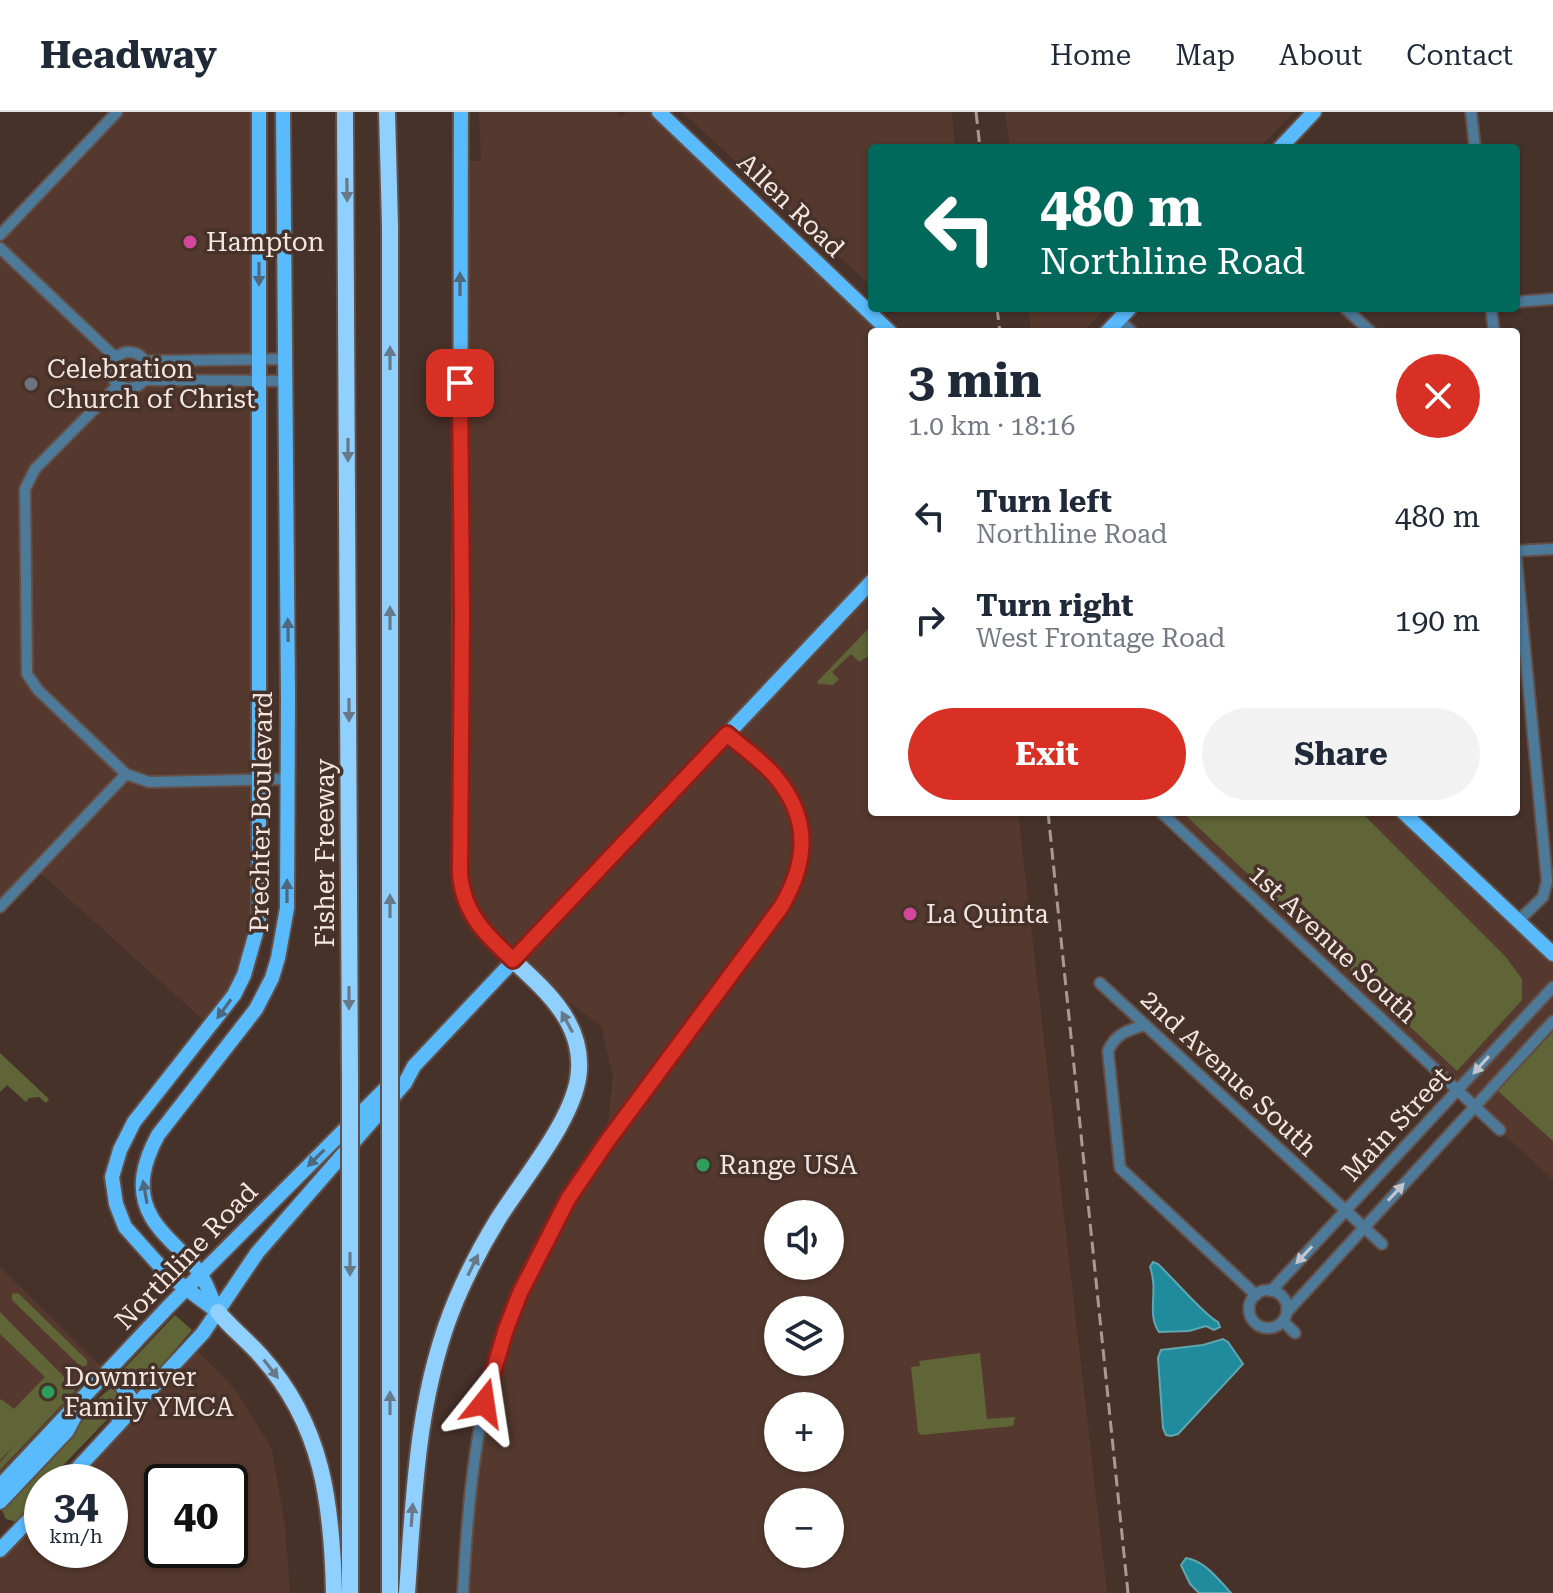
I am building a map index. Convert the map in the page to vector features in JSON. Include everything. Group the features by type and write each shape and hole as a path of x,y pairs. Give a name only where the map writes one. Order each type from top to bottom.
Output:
{"highway":[{"name":"Fisher Freeway","path":"345,112 350,1593"},
{"path":"387,112 390,226 390,1593"},
{"path":"407,1593 422,1417 439,1346 478,1255 566,1113 578,1080 578,1048 567,1019 547,992 513,960"},
{"path":"218,1312 268,1365 285,1387 306,1425 326,1487 332,1527 334,1593"}],"main road":[{"name":"Prechter Boulevard","path":"218,1312 168,1275 125,1227 116,1204 112,1177 120,1150 134,1122 234,995 257,938 261,900 259,112"},
{"name":"Prechter Boulevard","path":"218,1312 201,1275 152,1218 142,1175 148,1152 158,1135 256,1009 272,978 282,943 287,908 283,112"},
{"path":"461,112 460,875 466,905 476,924 513,960"},
{"name":"Allen Road","path":"659,112 868,311"},
{"path":"1284,144 1314,112"},
{"path":"260,176 285,178"},
{"path":"259,244 268,236 285,244"},
{"path":"259,307 269,314 278,315 285,311"},
{"name":"Allen Road","path":"869,312 886,328"},
{"path":"1111,328 1126,312"},
{"path":"259,564 265,557 273,555 282,558 287,565"},
{"name":"Northline Road","path":"82,1464 192,1345 257,1253 405,1083 414,1066 868,585"},
{"path":"260,626 269,642 271,701 279,704 288,695"},
{"path":"1407,816 1553,954"},
{"path":"257,938 269,948 274,949 282,943"},
{"name":"Northline Road","path":"0,1486 187,1288 401,1073 414,1066"},
{"path":"167,1080 182,1082 188,1096"},
{"path":"70,1464 130,1397 118,1381 107,1373"},
{"path":"0,1502 67,1431 86,1396"},
{"path":"0,1525 16,1533"},
{"path":"0,1550 24,1525"}],"street":[{"path":"0,235 117,112"},
{"path":"1471,112 1475,144"},
{"path":"0,248 116,358"},
{"path":"1520,302 1553,299"},
{"path":"1349,312 1367,328"},
{"path":"1119,320 1128,328"},
{"path":"118,385 111,370 116,358 131,353 145,361 285,359"},
{"path":"144,380 145,361"},
{"path":"118,385 130,388 144,380 285,381"},
{"path":"118,385 35,469 25,489 27,674 38,690 126,774 148,782 287,779"},
{"path":"1520,553 1553,549"},
{"path":"1519,920 1543,897 1547,881 1520,621"},
{"path":"463,1593 466,1528 484,1403 506,1329 532,1267 584,1174 781,907 799,872 803,844 791,800 774,775 727,734"},
{"path":"0,907 126,774"},
{"name":"1st Avenue South","path":"1165,816 1500,1130"},
{"name":"2nd Avenue South","path":"1100,983 1382,1244"},
{"name":"Main Street","path":"1271,1291 1553,987"},
{"name":"Main Street","path":"1285,1316 1553,1021"},
{"path":"1145,1025 1127,1030 1113,1040 1108,1051 1120,1168 1256,1295"},
{"path":"1506,1038 1523,1054"},
{"path":"1285,1316 1272,1328 1265,1328 1254,1322 1250,1307 1256,1295 1271,1291 1282,1296 1285,1316 1295,1333"}],"shaded area":[{"path":"117,112 259,112 257,938 211,1027 36,869 0,907 0,235"},
{"path":"479,112 616,112 621,117 627,112 659,112 886,328 868,328 868,816 1018,816 1107,1593 463,1593 484,1403 520,1293 606,1143 613,1077 601,1026 513,960 466,905 460,161 481,161"},
{"path":"682,112 952,112 955,144 868,144 868,283"},
{"path":"1005,112 1294,112 1263,144 1009,144"},
{"path":"1028,312 1102,312 1087,328 1030,328"},
{"path":"1165,816 1407,816 1553,954 1553,1180"},
{"path":"0,1267 107,1373 0,1486"},
{"path":"192,1345 237,1392 272,1449 285,1526 290,1593 0,1593 0,1550 24,1525 24,1568 128,1568 128,1464 82,1464"}],"green space":[{"path":"868,629 868,656 859,662 851,654 832,672 839,679 833,685 817,682"},
{"path":"1186,816 1365,816 1505,956 1522,979 1522,1000 1457,1071"},
{"path":"1553,1032 1553,1141 1498,1091"},
{"path":"0,1053 49,1099 46,1103 39,1097 29,1098 26,1102 7,1085 0,1092"},
{"path":"18,1293 87,1360 87,1365 81,1367 12,1300 12,1294"},
{"name":"Downriver Family YMCA","path":"0,1312 72,1385 78,1380 74,1392 0,1470 0,1462 16,1444 0,1460 0,1401 14,1409 45,1377 0,1334"},
{"path":"175,1315 192,1330 136,1392 120,1373"},
{"path":"980,1353 987,1419 1015,1417 1013,1426 921,1435 918,1432 911,1367 920,1366 919,1361"},
{"path":"111,1388 121,1395 123,1401 64,1464 42,1464 72,1431 93,1403"},
{"path":"24,1483 24,1513 17,1522 6,1519 1,1508"}],"water":[{"path":"1153,1262 1220,1327 1214,1330 1206,1326 1189,1331 1159,1332 1153,1318 1150,1267"},
{"path":"1223,1339 1243,1364 1178,1434 1166,1435 1158,1358 1161,1350 1203,1345"},
{"path":"1186,1558 1205,1567 1231,1593 1199,1593 1190,1584 1181,1565"}],"railway":[{"path":"976,112 980,144"},
{"path":"998,312 1000,328"},
{"path":"1048,816 1128,1593"}],"place":[{"name":"Hampton","path":"190,242"},
{"name":"Celebration Church of Christ","path":"31,384"},
{"name":"La Quinta","path":"910,914"},
{"name":"Range USA","path":"703,1165"},
{"name":"Downriver Family YMCA","path":"48,1392"}],"route":[{"path":"460,383 460,875 466,905 480,930 513,960 727,734 766,767 786,790 799,822 803,844 799,872 781,907 606,1143 558,1216 520,1293 484,1403"}]}
